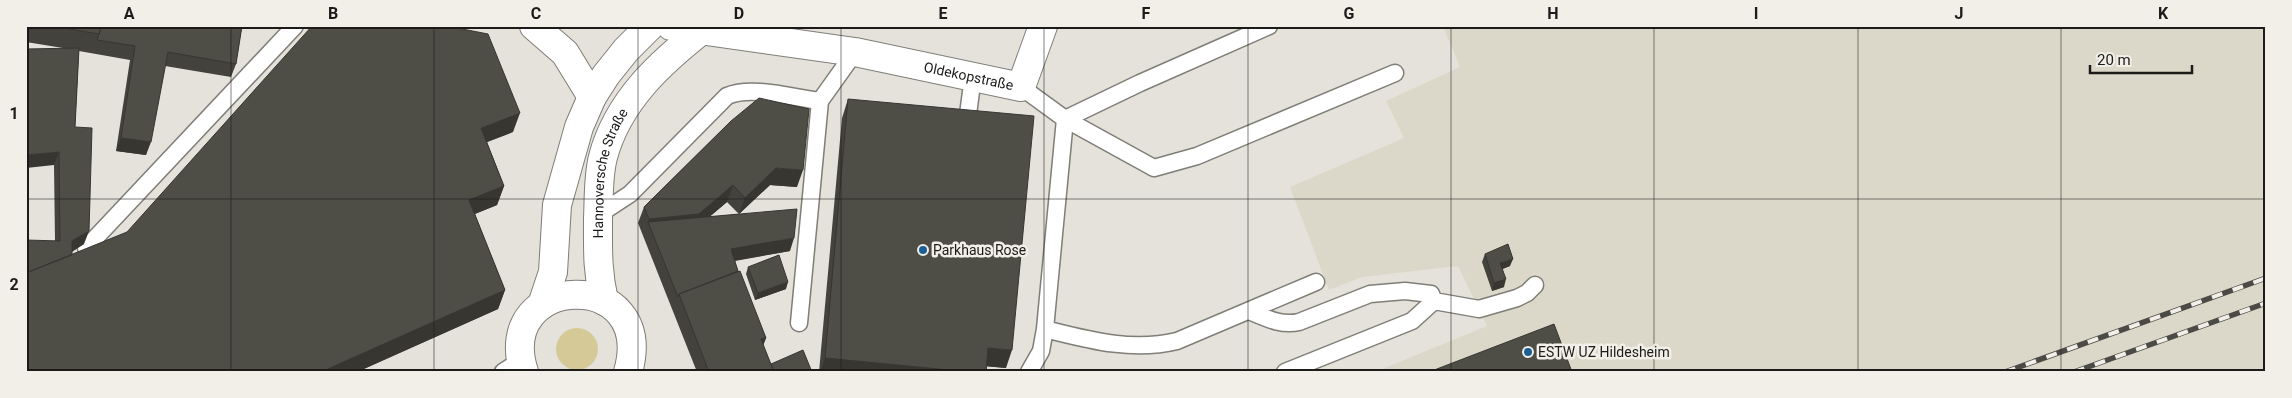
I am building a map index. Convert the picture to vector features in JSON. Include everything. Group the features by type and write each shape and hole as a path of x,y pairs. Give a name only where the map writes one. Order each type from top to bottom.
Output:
{"street":[{"path":"534,26 565,53 592,97"},
{"path":"542,305 553,272 555,225 565,171 579,127 592,97 606,74 621,56 652,26 661,36 665,49 664,62"},
{"path":"671,26 705,28"},
{"path":"840,26 855,52"},
{"name":"Oldekopstraße","path":"705,28 758,32 1021,87 1043,26"},
{"name":"Hannoversche Straße","path":"604,301 598,271 598,215 603,158 614,126 629,100 664,62 705,28"},
{"path":"516,368 520,344 527,321 542,305 553,298 579,293 604,301 618,312 628,328 632,355 628,372"}],"lane":[{"path":"86,248 295,26"},
{"path":"1065,119 1268,26"},
{"path":"799,323 820,102 855,52"},
{"path":"1021,87 1065,119 1154,168 1197,156 1396,73"},
{"path":"966,129 973,77"},
{"path":"598,215 630,194 727,96 742,91 820,102"},
{"path":"1029,372 1042,351 1065,119"},
{"path":"1045,329 1113,344 1148,346 1177,341 1316,282"},
{"path":"1434,301 1479,309 1517,298 1527,293 1535,285"},
{"path":"1249,310 1269,320 1288,324 1299,322 1370,294 1405,291 1431,294 1434,301"},
{"path":"1285,372 1412,321 1434,301"}],"shaded area":[{"path":"1443,26 2266,26 2266,372 1375,372 1487,326 1458,266 1362,277 1329,290 1290,187 1404,138 1386,101 1460,67"},
{"path":"577,328 592,334 598,349 592,364 577,370 562,364 556,349 562,334"}],"building":[{"path":"52,26 101,26 99,34"},
{"path":"101,26 242,26 236,64 168,52 151,142 121,138 135,46 97,40"},
{"path":"312,26 447,26 488,34 520,113 481,128 504,186 469,200 505,290 321,372 26,372 26,273 127,232"},
{"path":"79,48 75,127 92,128 89,231 72,241 72,255 26,273 26,240 60,241 59,152 26,155 26,49"},
{"path":"759,98 809,109 803,170 776,168 745,198 733,185 699,214 649,219 644,207 731,121"},
{"name":"Parkhaus Rose","path":"848,99 1034,116 1012,350 988,348 986,372 825,358"},
{"path":"797,209 794,238 731,249 738,271 679,294 678,297 648,222"},
{"path":"1508,244 1513,259 1500,263 1506,279 1494,283 1485,254"},
{"path":"779,255 788,282 758,293 748,267"},
{"path":"740,271 766,338 761,339 774,372 709,372 679,294"},
{"name":"ESTW UZ Hildesheim","path":"1554,324 1572,372 1429,372"},
{"path":"803,350 812,372 774,372 771,364"}],"railway":[{"path":"2005,372 2266,278"},
{"path":"2074,372 2266,303"}],"place":[{"name":"Parkhaus Rose","path":"923,250"},
{"name":"ESTW UZ Hildesheim","path":"1528,352"}]}
